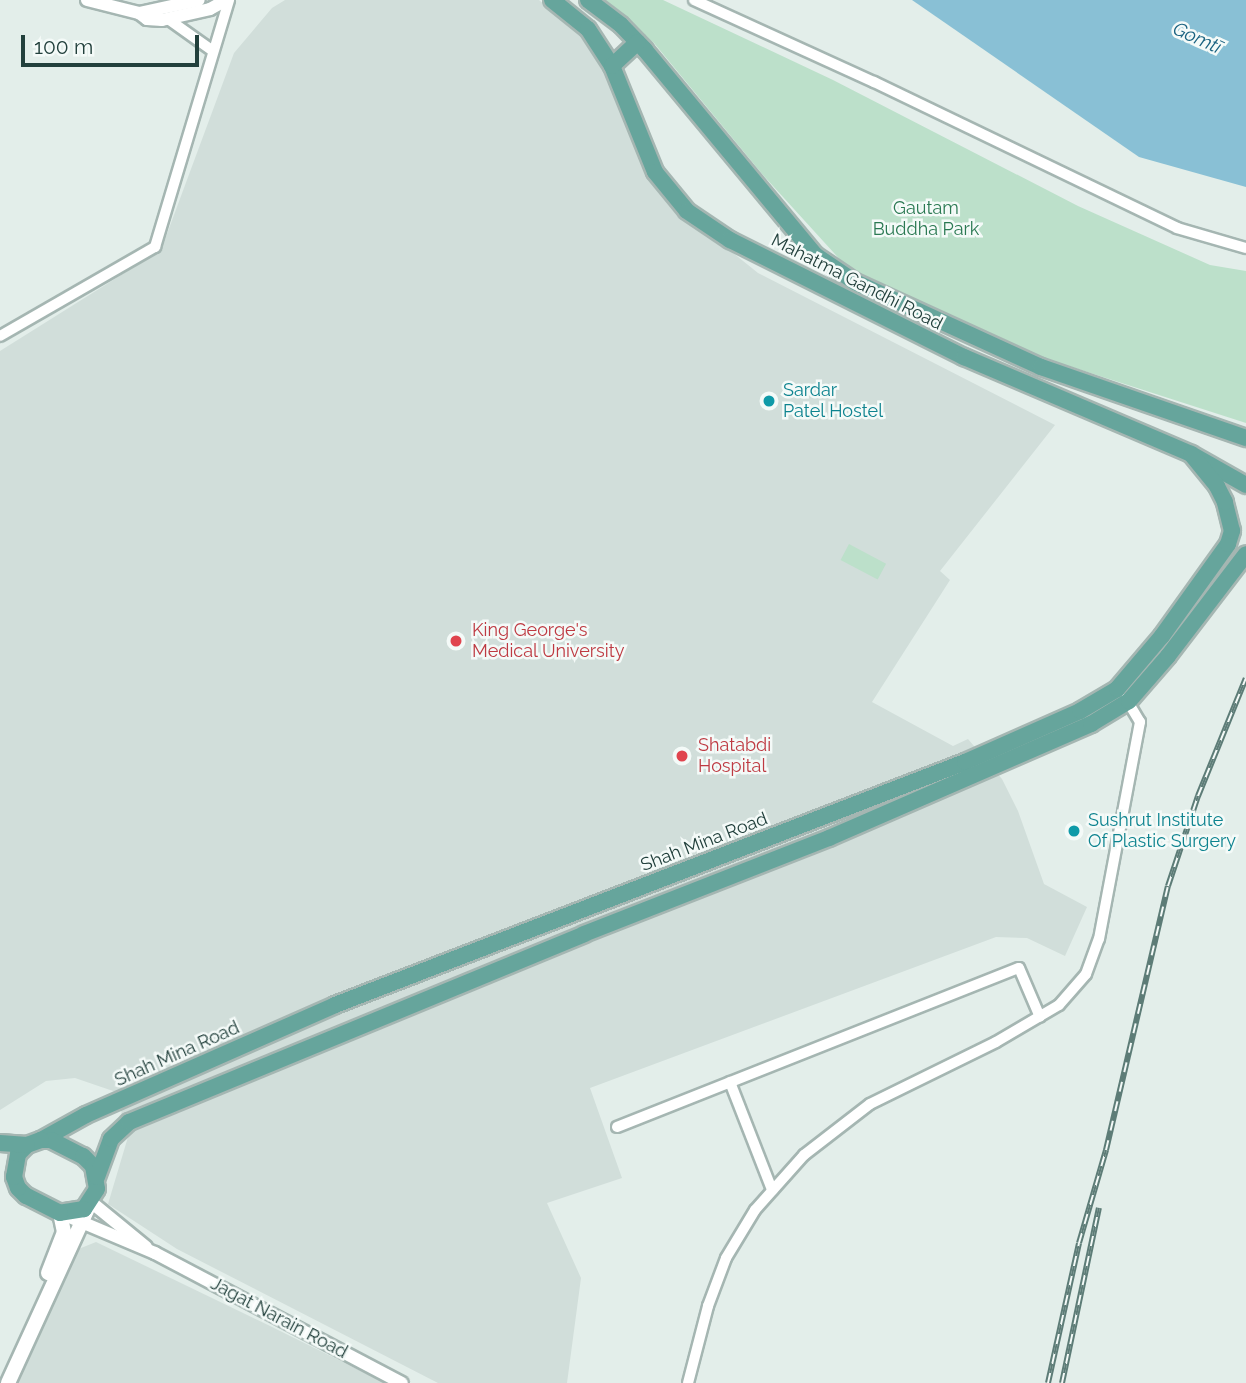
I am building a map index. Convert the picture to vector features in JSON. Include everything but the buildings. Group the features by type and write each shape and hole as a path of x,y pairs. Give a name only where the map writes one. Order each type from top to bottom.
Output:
{"main road":[{"name":"Mahatma Gandhi Road","path":"552,0 589,29 612,66 655,172 687,211 730,240 964,357 1191,454 1246,485"},
{"name":"Mahatma Gandhi Road","path":"588,0 638,42 816,255 855,282 1041,367 1246,438"},
{"path":"612,66 638,42"},
{"path":"804,277 816,255"},
{"name":"Shah Mina Road","path":"34,1142 86,1115 255,1041 463,956 965,762 1080,711 1117,689 1162,636 1228,544 1232,531 1225,502 1217,486 1191,454"},
{"path":"8,1383 97,1189 97,1177 111,1139 129,1122 584,934 829,838 1091,724 1129,701 1168,656 1246,554"},
{"path":"750,844 758,865"},
{"path":"576,913 584,934"},
{"path":"463,956 474,980"},
{"path":"255,1041 267,1065"},
{"path":"0,1143 51,1140 86,1158 97,1177"},
{"path":"18,1188 14,1164 34,1142"},
{"path":"0,1177 26,1196 60,1213 74,1213 91,1202"},
{"path":"36,1318 39,1295 64,1233 60,1213"}],"street":[{"path":"87,0 120,11 139,13 199,0"},
{"path":"139,13 147,19 168,19 210,9 227,0"},
{"path":"0,336 155,247 227,0"},
{"path":"694,0 874,82 1178,228 1246,248"},
{"path":"168,19 213,51"},
{"path":"688,1383 708,1306 726,1258 755,1210 804,1155 870,1104 996,1042 1059,1005 1086,974 1099,939 1140,722 1129,701 1117,689"},
{"path":"617,1126 1019,968 1040,1017"},
{"path":"730,1082 772,1190"},
{"name":"Jagat Narain Road","path":"91,1202 155,1253"},
{"name":"Jagat Narain Road","path":"60,1213 155,1253 402,1383"}],"shaded area":[{"name":"King George's Medical University","path":"285,0 539,0 580,36 605,73 638,156 666,199 758,273 1055,425 940,571 950,580 872,702 953,746 968,739 1002,779 1018,811 1044,884 1087,907 1065,956 1027,938 996,937 590,1088 622,1178 547,1203 581,1278 567,1383 438,1383 177,1249 108,1204 128,1137 116,1092 75,1078 46,1081 0,1110 0,351 161,250 234,53 272,8"},
{"path":"96,1242 385,1383 14,1383 76,1250"}],"green space":[{"name":"Gautam Buddha Park","path":"601,0 663,0 833,80 1078,206 1210,265 1246,271 1246,423 1050,360 883,290 844,264 763,175 654,43"},
{"path":"849,544 886,564 878,580 841,560"}],"water":[{"name":"Gomtī","path":"912,0 1246,0 1246,187 1139,157"}],"railway":[{"path":"1048,1383 1079,1243 1106,1150 1168,886 1198,796 1246,678"},
{"path":"1062,1383 1099,1208"}],"place":[{"name":"Sardar Patel Hostel","path":"769,401"},
{"name":"King George's Medical University","path":"456,641"},
{"name":"Shatabdi Hospital","path":"682,756"},
{"name":"Sushrut Institute Of Plastic Surgery","path":"1074,831"}]}
